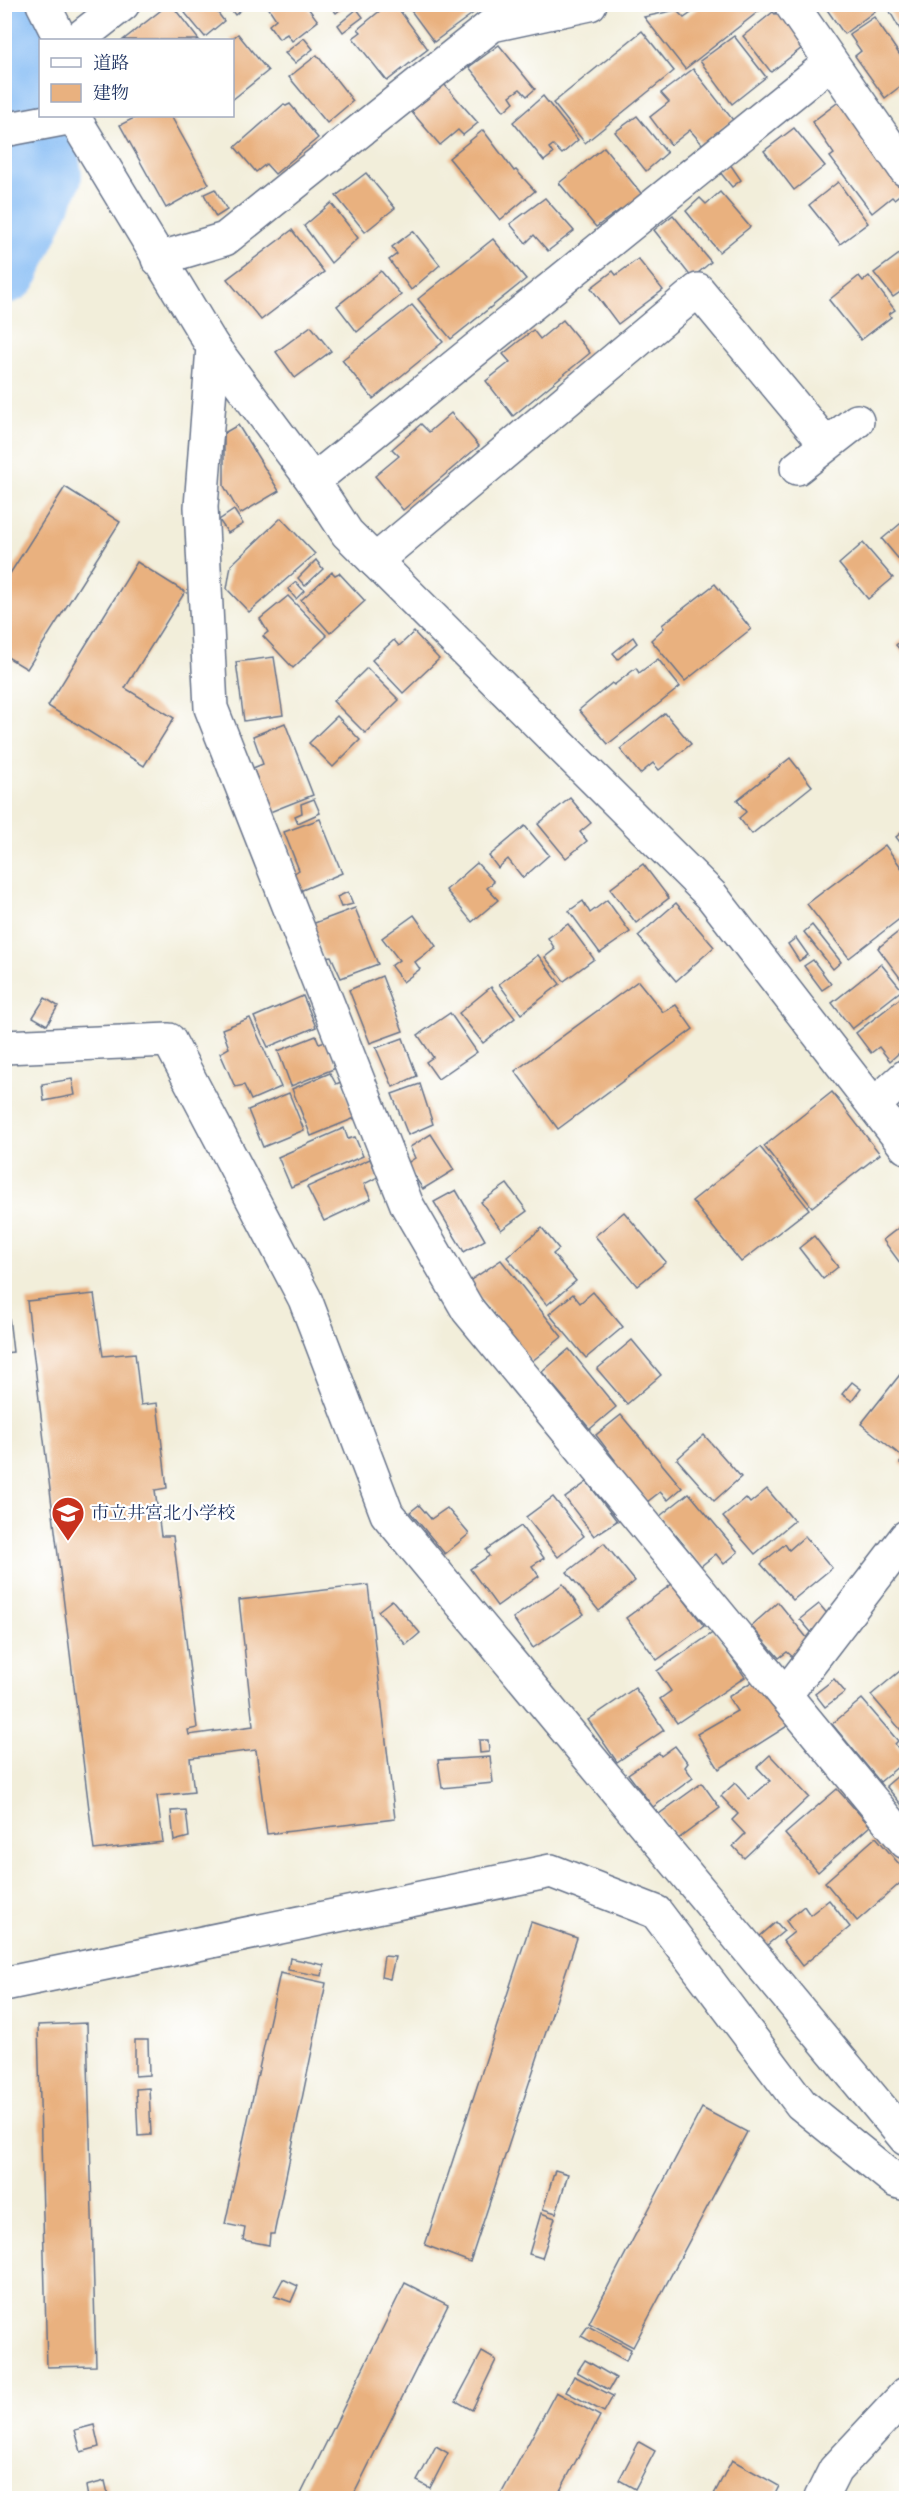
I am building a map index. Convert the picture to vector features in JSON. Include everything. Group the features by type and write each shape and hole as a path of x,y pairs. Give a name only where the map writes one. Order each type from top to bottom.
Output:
{"street":[{"path":"43,4 60,39"},
{"path":"78,39 123,4"},
{"path":"158,259 225,239 492,25 590,4"},
{"path":"791,4 906,170"},
{"path":"313,481 830,63"},
{"path":"6,129 68,117"},
{"path":"74,117 213,347 313,481 347,533 711,895 906,1147"},
{"path":"375,561 698,290 826,444"},
{"path":"213,347 201,507 211,708 407,1205 468,1311 906,1842"},
{"path":"797,468 857,421"},
{"path":"4,1047 169,1040 305,1299 387,1514 906,2139"},
{"path":"875,1104 906,1076"},
{"path":"785,1695 906,1537"},
{"path":"4,1984 551,1871 656,1912 801,2104 896,2181 906,2184"},
{"path":"821,2499 835,2470 901,2409"}],"building":[{"path":"169,4 198,39 124,39"},
{"path":"197,4 211,4 224,21 205,37 185,13"},
{"path":"227,4 248,4 235,15"},
{"path":"266,4 305,4 318,21 292,41 287,34 279,39 269,25 276,19"},
{"path":"329,4 347,4 336,13"},
{"path":"388,4 395,4 428,49 387,81 353,38 361,32 358,29"},
{"path":"406,4 481,4 483,6 434,42"},
{"path":"704,4 710,7 721,4 723,7 727,4 768,4 685,69 644,17 676,10 684,18"},
{"path":"823,4 871,4 875,11 844,34"},
{"path":"898,4 906,4 906,40 889,10"},
{"path":"357,9 363,17 343,32 338,25"},
{"path":"781,10 807,44 771,72 743,36 773,12 775,14"},
{"path":"874,17 906,64 906,82 885,98 855,56 861,51 849,34"},
{"path":"642,31 674,71 585,143 553,103"},
{"path":"238,34 268,71 234,98 234,39 231,39"},
{"path":"734,36 766,77 732,104 700,61"},
{"path":"304,38 313,49 295,63 285,53"},
{"path":"499,45 535,89 527,96 520,89 510,96 514,102 504,111 469,67"},
{"path":"317,55 353,101 327,123 289,77"},
{"path":"693,69 733,120 702,144 690,130 671,145 650,117 669,102 661,93"},
{"path":"444,84 478,123 463,135 458,130 440,145 411,111"},
{"path":"543,96 578,140 562,154 553,145 549,148 553,154 544,161 513,122"},
{"path":"845,97 906,182 906,190 894,199 892,197 872,213 830,157 834,154 812,122"},
{"path":"284,104 286,106 290,104 318,138 275,174 266,164 256,172 235,147"},
{"path":"637,116 667,153 646,171 615,132"},
{"path":"136,117 172,117 209,184 166,208 120,125"},
{"path":"794,128 825,166 794,190 764,151"},
{"path":"483,130 514,171 516,170 535,191 500,220 449,158"},
{"path":"604,147 644,197 624,214 620,210 596,227 559,183"},
{"path":"730,164 741,180 732,187 719,171"},
{"path":"366,173 395,208 365,232 336,196"},
{"path":"838,182 868,223 840,244 809,205"},
{"path":"215,189 227,210 216,217 204,194"},
{"path":"720,192 750,227 719,252 686,211 700,198 706,204"},
{"path":"545,198 574,231 548,251 534,235 526,243 510,224"},
{"path":"331,203 358,238 331,263 304,226"},
{"path":"673,215 711,262 692,278 654,230"},
{"path":"292,230 324,272 261,320 227,279"},
{"path":"413,231 440,265 411,290 389,260 397,254 392,247"},
{"path":"493,239 526,279 451,339 418,299"},
{"path":"902,252 906,257 906,288 893,297 874,273"},
{"path":"638,259 663,290 618,324 591,288 613,271 616,275"},
{"path":"381,271 401,295 357,332 337,306"},
{"path":"859,276 863,281 869,276 895,310 889,314 891,317 861,340 829,300"},
{"path":"412,305 443,342 373,399 342,360"},
{"path":"563,320 590,353 513,416 486,381 510,362 503,354 533,330 540,339"},
{"path":"311,326 331,351 295,378 276,352"},
{"path":"451,413 479,446 403,510 375,476 399,456 392,449 421,424 429,432"},
{"path":"238,425 279,491 240,514 224,486 224,433"},
{"path":"65,487 120,522 27,669 4,655 4,583"},
{"path":"234,510 243,524 228,533 219,520"},
{"path":"281,518 315,554 249,612 227,589 231,565"},
{"path":"906,519 906,568 882,539"},
{"path":"863,543 893,578 868,599 839,564"},
{"path":"316,560 323,569 305,586 298,578"},
{"path":"137,562 185,592 125,688 174,718 144,766 48,706"},
{"path":"332,572 335,575 339,573 365,601 330,633 301,600"},
{"path":"296,582 304,591 296,599 288,589"},
{"path":"715,584 751,629 685,681 651,640 664,628 662,625"},
{"path":"288,596 327,636 293,668 263,636 268,632 260,619"},
{"path":"414,632 439,659 403,693 372,660 394,640 399,646"},
{"path":"906,636 906,657 896,645"},
{"path":"633,637 637,643 618,659 613,653"},
{"path":"274,657 283,715 244,721 236,662"},
{"path":"658,659 680,687 608,744 579,710 612,683 614,685 636,668 639,673"},
{"path":"367,668 399,700 365,733 333,701"},
{"path":"665,713 691,744 659,770 653,763 640,774 620,749"},
{"path":"337,716 360,740 333,767 309,743"},
{"path":"285,723 313,795 270,812 253,768 263,764 253,736"},
{"path":"790,758 812,786 752,834 739,818 746,812 737,800"},
{"path":"570,798 591,823 580,832 587,841 566,858 538,824"},
{"path":"314,799 320,813 298,823 295,816 302,813 301,804"},
{"path":"320,819 342,873 300,891 293,874 299,870 284,832"},
{"path":"525,826 549,855 523,878 508,859 498,868 489,856"},
{"path":"906,829 906,850 896,837"},
{"path":"885,845 906,874 906,914 849,958 807,904"},
{"path":"477,863 494,882 487,888 498,900 472,922 446,890"},
{"path":"643,864 669,898 636,923 610,889"},
{"path":"348,892 353,904 341,907 337,897"},
{"path":"607,900 630,932 600,953 569,911 583,901 590,913"},
{"path":"676,903 714,947 676,981 638,936"},
{"path":"355,908 378,964 341,978 331,956 324,957 312,924"},
{"path":"414,915 436,946 415,962 420,969 403,982 391,966 399,960 382,938"},
{"path":"568,924 594,959 564,981 545,957 555,949 548,938"},
{"path":"812,925 841,962 833,969 804,932"},
{"path":"906,926 906,986 878,948"},
{"path":"796,938 808,955 799,961 788,944"},
{"path":"538,955 560,984 521,1014 499,984"},
{"path":"813,960 831,984 822,990 804,966"},
{"path":"881,964 902,990 852,1029 832,1003"},
{"path":"382,976 403,1031 370,1043 349,990"},
{"path":"638,981 663,1012 676,1005 693,1029 558,1129 515,1071"},
{"path":"491,987 515,1018 483,1043 459,1013"},
{"path":"303,996 316,1027 268,1047 254,1017"},
{"path":"903,996 906,1001 906,1047 890,1061 879,1047 871,1053 856,1033"},
{"path":"45,998 58,1006 47,1025 33,1017"},
{"path":"450,1013 477,1052 438,1079 426,1062 433,1057 418,1035"},
{"path":"250,1018 281,1087 251,1100 244,1085 235,1087 220,1053 229,1048 222,1029"},
{"path":"316,1036 319,1043 326,1041 336,1068 291,1086 278,1051"},
{"path":"403,1038 417,1076 393,1087 376,1048"},
{"path":"330,1073 336,1084 341,1082 355,1118 311,1136 292,1089"},
{"path":"72,1079 75,1095 44,1101 42,1084"},
{"path":"420,1084 433,1124 408,1135 392,1094"},
{"path":"832,1092 880,1154 812,1207 764,1146"},
{"path":"289,1093 304,1130 263,1147 248,1110"},
{"path":"344,1128 348,1139 355,1137 363,1156 291,1187 278,1157"},
{"path":"431,1134 454,1170 423,1189 406,1164 415,1158 410,1147"},
{"path":"760,1147 809,1209 741,1262 692,1201"},
{"path":"370,1159 378,1177 364,1184 371,1199 324,1221 307,1187"},
{"path":"507,1184 527,1211 501,1230 481,1202"},
{"path":"456,1190 485,1240 464,1252 434,1202"},
{"path":"624,1212 666,1262 637,1286 595,1236"},
{"path":"906,1222 906,1258 900,1263 883,1240"},
{"path":"542,1228 559,1249 553,1254 576,1281 547,1305 507,1257"},
{"path":"814,1236 838,1267 823,1279 799,1248"},
{"path":"501,1260 562,1337 531,1362 468,1282"},
{"path":"593,1292 623,1327 586,1358 549,1314 573,1294 580,1303"},
{"path":"94,1294 103,1356 135,1353 141,1405 157,1403 167,1488 155,1490 161,1536 173,1536 197,1728 188,1730 189,1735 253,1726 239,1600 368,1585 395,1819 267,1834 256,1750 190,1758 194,1792 157,1796 163,1842 94,1850 27,1301"},
{"path":"4,1317 9,1317 13,1352 4,1353"},
{"path":"632,1340 661,1375 627,1404 597,1369"},
{"path":"569,1349 616,1407 590,1429 542,1372"},
{"path":"906,1367 906,1469 900,1463 904,1458 861,1424"},
{"path":"852,1382 861,1389 852,1401 842,1394"},
{"path":"621,1415 682,1488 668,1500 660,1492 647,1502 612,1463 615,1460 596,1435"},
{"path":"704,1435 741,1477 714,1501 677,1459"},
{"path":"587,1482 617,1521 594,1536 565,1498"},
{"path":"767,1489 794,1521 755,1554 723,1517 746,1498 750,1503"},
{"path":"689,1493 738,1552 724,1564 716,1554 701,1566 660,1516"},
{"path":"553,1497 584,1536 558,1557 526,1517"},
{"path":"419,1505 431,1519 447,1508 469,1534 445,1554 410,1512"},
{"path":"521,1526 544,1558 532,1566 539,1576 497,1606 470,1569 489,1556 486,1550"},
{"path":"805,1536 832,1568 793,1600 761,1564 785,1544 789,1550"},
{"path":"604,1543 635,1581 599,1611 567,1572"},
{"path":"563,1584 584,1614 533,1648 513,1618"},
{"path":"672,1584 704,1626 657,1660 626,1618"},
{"path":"392,1600 420,1633 406,1645 378,1611"},
{"path":"778,1602 812,1644 794,1658 787,1652 779,1658 751,1626"},
{"path":"819,1604 835,1623 816,1638 800,1619"},
{"path":"714,1632 745,1677 677,1723 660,1699 671,1691 657,1671"},
{"path":"906,1666 906,1734 905,1735 871,1695"},
{"path":"759,1677 789,1725 719,1769 697,1734 737,1711 728,1697"},
{"path":"834,1679 845,1692 825,1707 815,1694"},
{"path":"635,1688 664,1730 617,1762 588,1720"},
{"path":"862,1699 898,1741 895,1744 906,1758 880,1782 832,1724"},
{"path":"479,1740 488,1740 489,1752 480,1753"},
{"path":"675,1746 688,1763 685,1767 693,1778 653,1807 628,1774 659,1753 661,1756"},
{"path":"770,1755 809,1797 744,1858 733,1846 745,1834 732,1820 738,1814 721,1796 735,1783 749,1799 770,1781 757,1767"},
{"path":"490,1757 493,1783 442,1788 438,1760"},
{"path":"906,1769 906,1810 886,1786"},
{"path":"702,1783 720,1808 678,1839 659,1814"},
{"path":"837,1789 870,1826 818,1872 785,1834"},
{"path":"186,1810 189,1837 174,1841 171,1811"},
{"path":"876,1837 906,1872 906,1878 857,1921 825,1882"},
{"path":"829,1900 850,1927 802,1966 783,1941 794,1932 786,1921 804,1906 810,1915"},
{"path":"531,1922 577,1938 470,2262 425,2245"},
{"path":"776,1922 784,1931 767,1945 759,1937"},
{"path":"384,1956 395,1957 390,1979 381,1977"},
{"path":"290,1958 324,1965 322,1976 288,1970"},
{"path":"280,1973 326,1983 274,2234 270,2234 269,2245 243,2240 245,2228 225,2224"},
{"path":"87,2023 96,2366 47,2367 38,2025"},
{"path":"135,2040 148,2040 149,2075 135,2076"},
{"path":"149,2088 151,2135 138,2136 136,2089"},
{"path":"702,2108 747,2132 633,2347 589,2323"},
{"path":"555,2170 568,2174 556,2213 543,2209"},
{"path":"541,2213 555,2218 542,2258 529,2254"},
{"path":"283,2279 298,2286 291,2302 274,2296"},
{"path":"405,2283 448,2305 352,2498 299,2498"},
{"path":"588,2326 631,2349 626,2361 581,2336"},
{"path":"482,2352 496,2360 472,2410 456,2401"},
{"path":"585,2360 616,2378 609,2390 577,2372"},
{"path":"574,2376 613,2396 604,2412 566,2392"},
{"path":"556,2392 600,2416 556,2498 499,2498"},
{"path":"94,2425 99,2447 81,2452 75,2430"},
{"path":"639,2442 655,2451 635,2489 619,2480"},
{"path":"436,2446 448,2453 430,2488 417,2481"},
{"path":"732,2460 779,2486 773,2498 712,2498"},
{"path":"105,2481 109,2498 88,2498 86,2486"}],"waterway":[{"path":"4,268 46,175 18,23 7,4"}],"place":[{"name":"市立井宮北小学校","path":"68,1542"}]}
